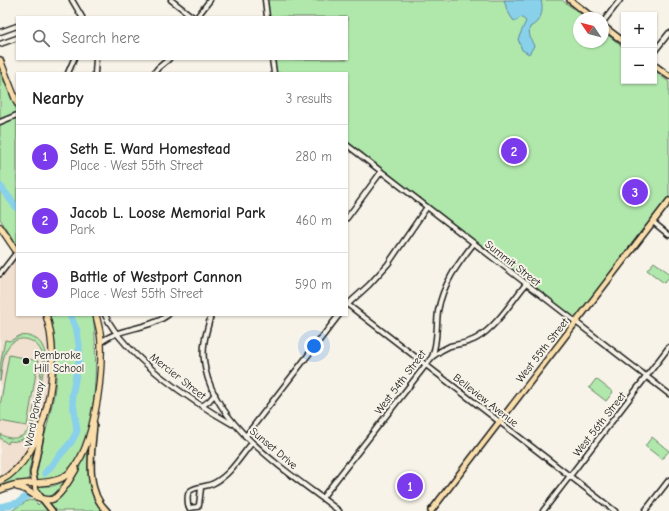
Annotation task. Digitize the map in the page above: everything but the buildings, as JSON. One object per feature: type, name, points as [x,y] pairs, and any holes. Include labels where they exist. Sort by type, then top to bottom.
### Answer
[{"type":"highway","points":[[0,60],[16,100]]},
{"type":"highway","points":[[0,227],[16,251]]},
{"type":"highway","name":"Ward Parkway","points":[[42,429],[49,402],[52,374],[52,348],[49,322],[46,316]]},
{"type":"highway","points":[[0,491],[21,487],[40,498],[50,500],[56,497],[74,474],[94,421],[98,390],[101,342],[96,316]]},
{"type":"highway","points":[[0,482],[11,474],[25,459],[42,429]]},
{"type":"highway","points":[[0,491],[13,485],[50,482],[63,478],[71,471],[79,460]]},
{"type":"main road","points":[[570,0],[585,12]]},
{"type":"main road","points":[[609,31],[621,40]]},
{"type":"main road","points":[[657,67],[669,76]]},
{"type":"main road","name":"West 55th Street","points":[[431,511],[669,201]]},
{"type":"main road","points":[[94,421],[92,474],[94,490],[106,511]]},
{"type":"main road","name":"Ward Parkway","points":[[42,429],[33,473],[34,483],[40,498],[52,511]]},
{"type":"street","points":[[72,0],[81,16]]},
{"type":"street","points":[[171,0],[192,16]]},
{"type":"street","points":[[198,16],[210,0]]},
{"type":"street","points":[[265,0],[267,16]]},
{"type":"street","points":[[609,14],[620,0]]},
{"type":"street","points":[[0,32],[16,26]]},
{"type":"street","points":[[657,48],[669,33]]},
{"type":"street","points":[[0,44],[16,38]]},
{"type":"street","points":[[68,72],[74,60]]},
{"type":"street","points":[[96,72],[97,60]]},
{"type":"street","points":[[155,72],[168,60]]},
{"type":"street","points":[[272,60],[274,72]]},
{"type":"street","points":[[0,122],[16,115]]},
{"type":"street","name":"Summit Street","points":[[348,147],[669,394]]},
{"type":"street","points":[[348,217],[381,172]]},
{"type":"street","points":[[348,303],[369,285],[388,264],[427,207]]},
{"type":"street","points":[[653,222],[669,235]]},
{"type":"street","name":"West 54th Street","points":[[322,498],[425,364],[432,357],[435,348],[438,312],[444,290],[454,269],[474,243]]},
{"type":"street","points":[[0,274],[16,253]]},
{"type":"street","points":[[432,357],[440,350],[468,342],[483,334],[493,325],[526,284]]},
{"type":"street","name":"Belleview Avenue","points":[[348,305],[614,511]]},
{"type":"street","name":"Mercier Street","points":[[106,316],[116,333],[134,352],[165,379],[202,406],[235,425]]},
{"type":"street","points":[[101,342],[107,337],[116,333],[153,324],[166,316]]},
{"type":"street","name":"Sunset Drive","points":[[212,316],[204,346],[204,359],[209,382],[235,425],[261,452],[339,511]]},
{"type":"street","points":[[245,437],[338,316]]},
{"type":"street","name":"West 56th Street","points":[[543,511],[669,347]]},
{"type":"street","points":[[202,406],[215,394]]},
{"type":"street","points":[[201,488],[199,505],[197,507],[190,508],[188,505],[189,492],[191,490],[210,485],[229,473],[252,443]]},
{"type":"street","points":[[645,511],[669,480]]},
{"type":"shaded area","name":"Pembroke Hill School","points":[[16,256],[16,316],[46,316],[52,374],[42,429],[23,458],[0,481],[0,274]]},
{"type":"green space","points":[[267,0],[562,0],[578,12],[573,12],[573,48],[609,48],[609,36],[621,46],[621,84],[657,84],[657,73],[669,82],[669,197],[576,318],[348,143],[348,72],[276,72],[274,60],[348,60],[348,16],[269,16]]},
{"type":"green space","points":[[0,72],[16,109],[16,243],[0,219]]},
{"type":"green space","points":[[654,262],[669,273],[669,277],[664,283],[647,270]]},
{"type":"green space","points":[[50,316],[93,316],[96,352],[94,401],[90,425],[84,446],[76,464],[61,477],[37,480],[37,462],[56,384],[57,364]]},
{"type":"green space","points":[[19,336],[31,337],[40,342],[44,351],[45,362],[32,429],[23,439],[9,441],[8,444],[0,438],[0,434],[8,438],[16,438],[24,435],[30,428],[43,361],[40,348],[36,344],[30,340],[19,339],[8,347],[4,355],[0,381],[0,366],[5,340],[10,341]]},
{"type":"green space","points":[[9,355],[38,361],[27,426],[0,421],[0,406]]},
{"type":"green space","points":[[596,379],[613,392],[606,401],[589,388]]},
{"type":"green space","points":[[652,437],[669,451],[662,459],[645,446]]},
{"type":"green space","points":[[88,451],[90,451],[90,475],[92,489],[94,497],[102,511],[55,511],[48,502],[51,501],[76,472]]},
{"type":"green space","points":[[31,453],[33,454],[29,470],[29,480],[11,482],[0,486],[18,471]]},
{"type":"green space","points":[[66,481],[56,495],[49,498],[43,496],[38,488],[39,486],[53,486]]},
{"type":"green space","points":[[29,500],[35,501],[38,505],[41,502],[49,511],[11,511]]},
{"type":"water","points":[[504,0],[541,0],[541,16],[529,30],[534,46],[529,54],[522,50],[518,39],[526,21],[521,17],[516,21],[513,20],[507,10]]},
{"type":"waterway","points":[[0,186],[16,207]]},
{"type":"waterway","points":[[45,473],[72,441],[77,431],[72,396],[79,359],[79,345],[77,331],[70,316]]},
{"type":"waterway","points":[[0,507],[18,503],[28,495]]},
{"type":"place","name":"Jacob L. Loose Memorial Park","points":[[514,151]]},
{"type":"place","name":"Battle of Westport Cannon","points":[[635,192]]},
{"type":"place","name":"Pembroke Hill School","points":[[26,361]]},
{"type":"place","name":"Seth E. Ward Homestead","points":[[410,486]]}]
